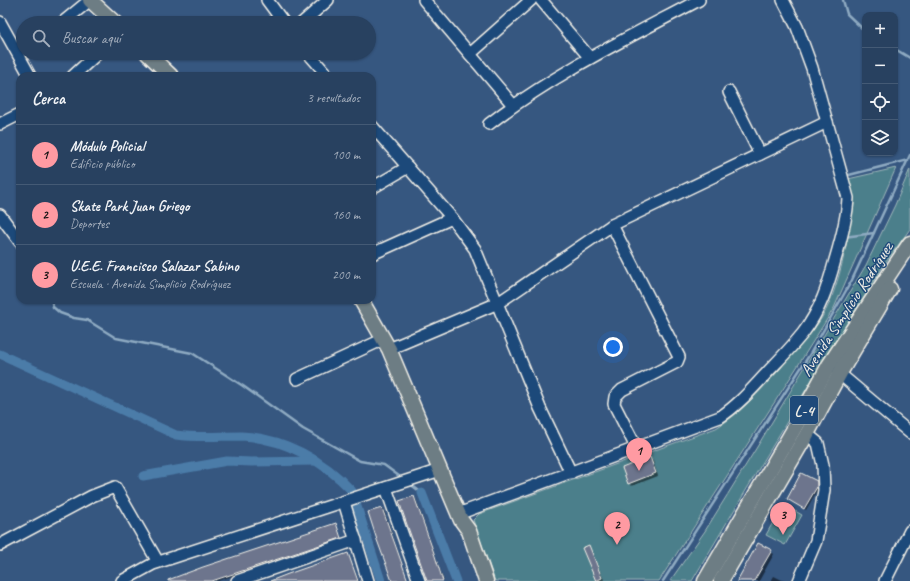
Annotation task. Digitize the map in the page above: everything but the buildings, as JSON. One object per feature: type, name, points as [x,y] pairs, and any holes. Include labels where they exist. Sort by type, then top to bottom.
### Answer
[{"type":"main road","points":[[90,0],[107,16]]},
{"type":"main road","points":[[154,60],[167,72]]},
{"type":"main road","name":"Avenida Simplicio Rodríguez","points":[[720,581],[807,434],[834,369],[910,244]]},
{"type":"main road","name":"Avenida Simplicio Rodríguez","points":[[705,581],[795,427],[910,254]]},
{"type":"main road","points":[[363,304],[386,344],[434,473],[469,531],[486,581]]},
{"type":"main road","points":[[460,517],[462,535],[478,581]]},
{"type":"street","points":[[71,16],[90,0]]},
{"type":"street","points":[[268,0],[279,16]]},
{"type":"street","points":[[310,16],[328,0]]},
{"type":"street","points":[[424,0],[513,105]]},
{"type":"street","points":[[470,54],[531,0]]},
{"type":"street","points":[[540,0],[590,58]]},
{"type":"street","points":[[489,124],[513,105],[590,58],[699,0]]},
{"type":"street","points":[[460,517],[571,473],[720,417],[733,409],[803,332],[816,314],[828,287],[840,245],[847,213],[848,198],[812,68],[797,27],[783,0]]},
{"type":"street","points":[[0,22],[16,46]]},
{"type":"street","points":[[24,60],[29,72]]},
{"type":"street","points":[[77,72],[90,60]]},
{"type":"street","points":[[314,60],[325,72]]},
{"type":"street","points":[[729,92],[760,154]]},
{"type":"street","points":[[0,124],[16,116]]},
{"type":"street","points":[[297,379],[386,344],[498,303],[612,225],[827,122]]},
{"type":"street","points":[[376,131],[452,218],[475,249],[540,408],[571,473]]},
{"type":"street","points":[[376,186],[408,167]]},
{"type":"street","points":[[0,215],[16,237]]},
{"type":"street","points":[[376,252],[452,218]]},
{"type":"street","points":[[612,225],[678,357],[677,362],[622,390],[615,397],[614,404],[637,448]]},
{"type":"street","points":[[834,369],[910,433]]},
{"type":"street","points":[[799,581],[816,541],[824,490],[823,465],[818,443],[807,434]]},
{"type":"street","points":[[122,581],[141,577],[158,562],[434,473]]},
{"type":"street","points":[[0,545],[92,496],[115,487],[158,562]]},
{"type":"street","points":[[386,488],[419,581]]},
{"type":"street","points":[[345,502],[368,581]]},
{"type":"street","points":[[885,581],[910,531]]},
{"type":"street","points":[[237,581],[356,540]]},
{"type":"green space","points":[[896,168],[834,308],[659,581],[495,581],[473,520],[479,514],[716,428],[733,416],[764,387],[804,341],[819,322],[826,310],[832,297],[842,265],[848,232],[851,203],[848,179]]},
{"type":"green space","points":[[910,169],[910,229],[886,262],[813,378],[692,581],[670,581],[705,531],[866,265],[895,205]]},
{"type":"green space","points":[[783,504],[802,515],[785,545],[766,535]]},
{"type":"waterway","points":[[843,0],[847,14],[862,28]]},
{"type":"waterway","points":[[898,51],[910,58]]},
{"type":"waterway","points":[[663,581],[810,354],[852,280],[910,155]]},
{"type":"waterway","points":[[845,176],[908,160]]},
{"type":"waterway","points":[[844,237],[874,233]]},
{"type":"waterway","points":[[52,304],[53,307],[60,313],[74,318],[87,320],[116,338],[192,353],[243,386],[303,429],[360,461],[384,465],[403,479]]},
{"type":"waterway","points":[[0,354],[176,435],[200,437],[241,436],[257,438],[272,441],[302,453],[328,470],[352,491],[381,581]]},
{"type":"waterway","points":[[143,476],[227,461],[316,461]]},
{"type":"waterway","points":[[410,484],[422,493]]},
{"type":"waterway","points":[[422,493],[456,581]]},
{"type":"place","name":"Módulo Policial","points":[[639,471]]},
{"type":"place","name":"U.E.E. Francisco Salazar Sabino","points":[[783,535]]},
{"type":"place","name":"Skate Park Juan Griego","points":[[617,545]]}]
